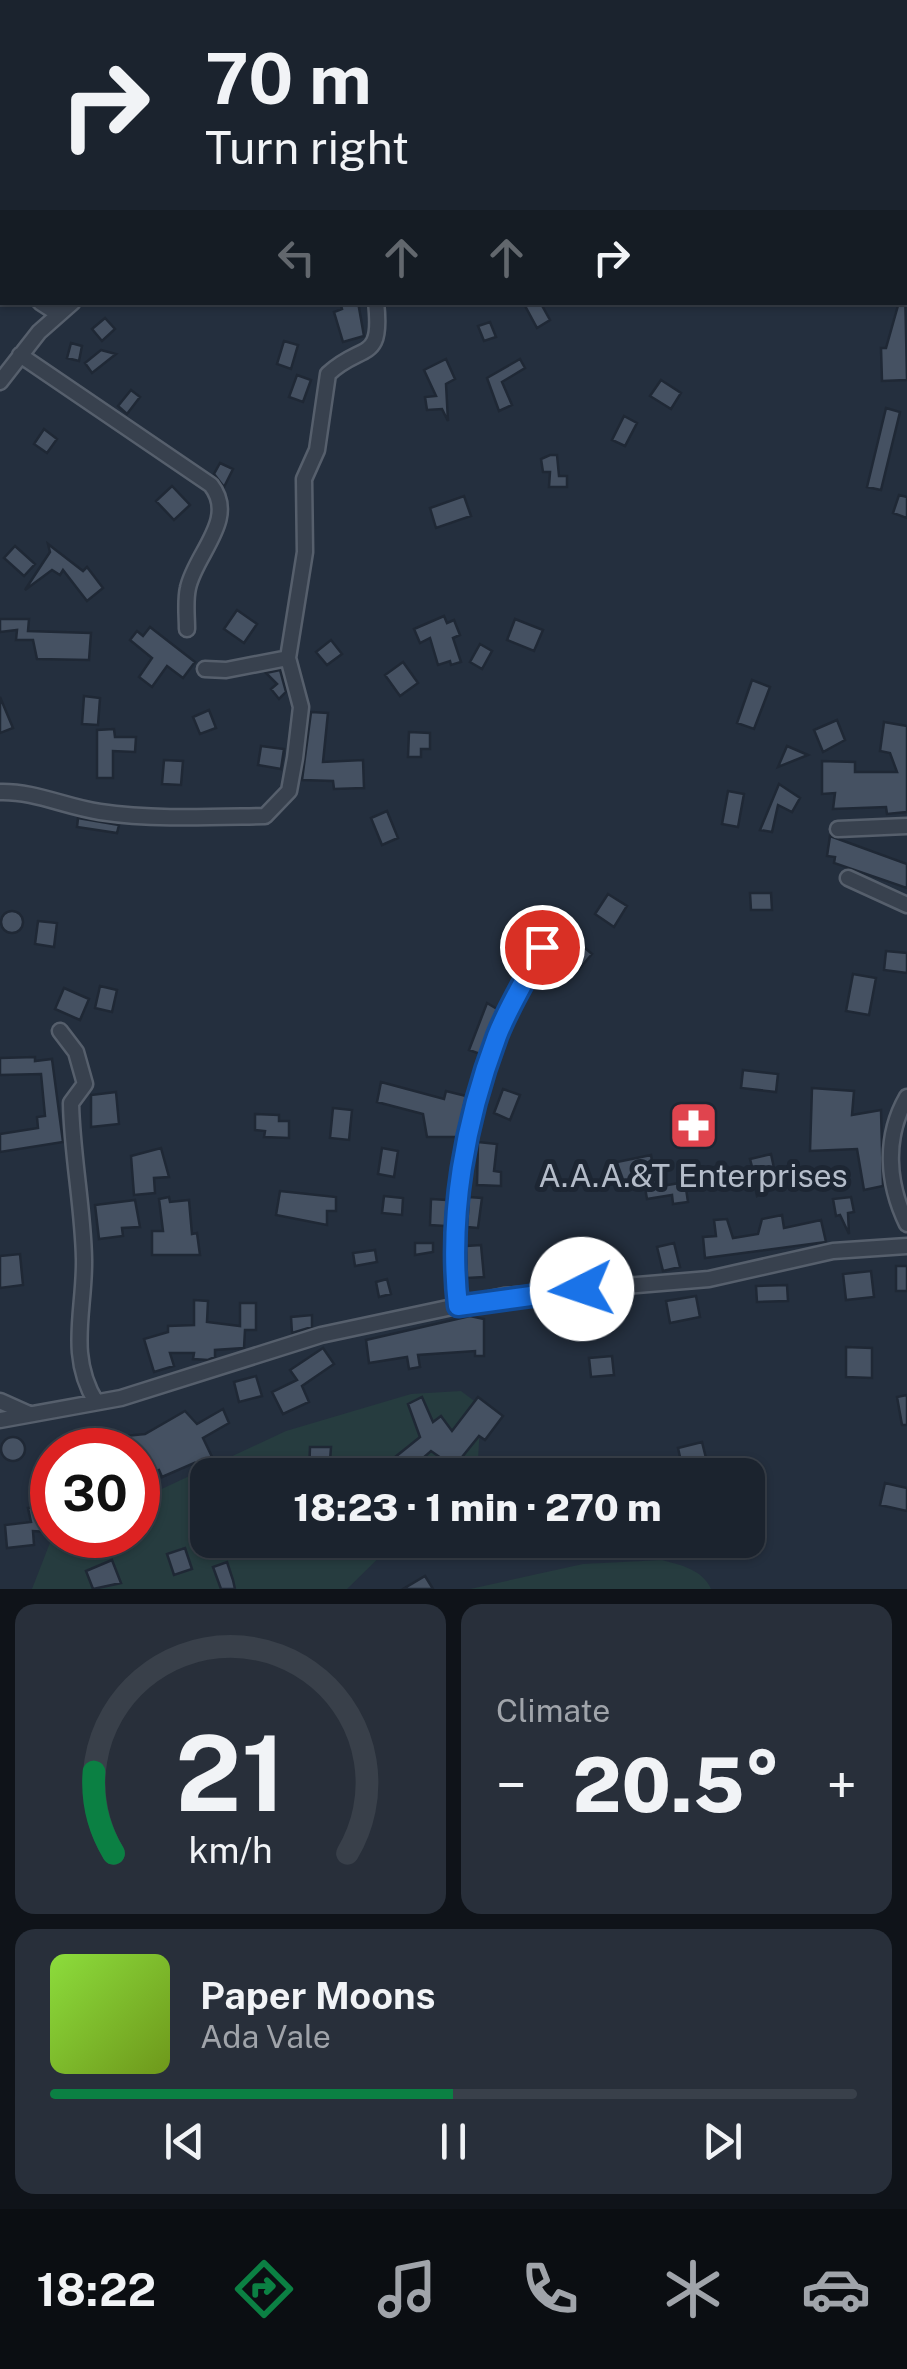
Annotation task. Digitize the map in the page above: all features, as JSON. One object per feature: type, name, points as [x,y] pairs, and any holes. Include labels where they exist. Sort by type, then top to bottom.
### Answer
[{"type":"street","points":[[45,305],[57,312]]},
{"type":"street","points":[[0,382],[57,312],[68,305]]},
{"type":"street","points":[[0,792],[16,792],[100,812],[266,816],[289,791],[302,707],[288,658],[305,552],[304,479],[317,450],[328,374],[369,352],[376,343],[376,305]]},
{"type":"street","points":[[20,354],[211,485],[220,496],[220,517],[188,588],[187,629]]},
{"type":"street","points":[[205,668],[226,670],[288,658]]},
{"type":"street","points":[[838,829],[907,826]]},
{"type":"street","points":[[848,878],[907,905]]},
{"type":"street","points":[[458,1306],[454,1235],[470,1126],[498,1034],[542,947]]},
{"type":"street","points":[[60,1031],[76,1052],[85,1084],[71,1103],[84,1262],[77,1323],[81,1378],[96,1402]]},
{"type":"street","points":[[907,1097],[893,1129],[890,1150],[891,1177],[907,1224]]},
{"type":"street","points":[[0,1420],[96,1402],[321,1334],[458,1306],[548,1290],[710,1279],[833,1251],[907,1246]]},
{"type":"street","points":[[0,1401],[30,1414]]},
{"type":"green space","points":[[461,1391],[481,1406],[478,1458],[228,1458],[286,1431],[411,1394]]},
{"type":"green space","points":[[190,1476],[190,1558],[379,1558],[347,1589],[32,1589],[44,1558],[160,1558],[160,1490]]},
{"type":"green space","points":[[662,1560],[697,1573],[711,1589],[470,1589],[583,1564]]},
{"type":"building","points":[[341,305],[359,305],[364,336],[343,342],[334,312],[342,309]]},
{"type":"building","points":[[525,305],[542,305],[550,320],[537,328]]},
{"type":"building","points":[[898,305],[905,305],[907,380],[882,381],[881,348],[886,348]]},
{"type":"building","points":[[105,318],[115,329],[102,341],[92,329]]},
{"type":"building","points":[[490,322],[496,337],[484,341],[478,326]]},
{"type":"building","points":[[284,341],[298,345],[291,369],[277,364]]},
{"type":"building","points":[[71,343],[82,346],[79,361],[67,358]]},
{"type":"building","points":[[101,350],[116,354],[92,373],[85,363]]},
{"type":"building","points":[[446,359],[455,379],[446,384],[448,421],[442,409],[427,410],[425,397],[436,396],[424,370]]},
{"type":"building","points":[[520,359],[525,368],[502,382],[512,405],[499,411],[487,378]]},
{"type":"building","points":[[297,375],[311,380],[303,402],[289,397]]},
{"type":"building","points":[[661,380],[681,393],[671,409],[650,396]]},
{"type":"building","points":[[131,390],[140,397],[127,414],[118,406]]},
{"type":"building","points":[[886,408],[900,412],[881,490],[867,487]]},
{"type":"building","points":[[624,416],[637,423],[625,446],[612,440]]},
{"type":"building","points":[[44,429],[57,439],[47,453],[34,444]]},
{"type":"building","points":[[557,455],[559,476],[567,476],[567,487],[549,487],[550,472],[543,472],[541,459]]},
{"type":"building","points":[[220,463],[233,469],[224,487],[214,474]]},
{"type":"building","points":[[172,486],[190,505],[174,520],[156,501]]},
{"type":"building","points":[[899,495],[907,497],[907,518],[893,513]]},
{"type":"building","points":[[464,496],[471,516],[436,528],[430,508]]},
{"type":"building","points":[[48,544],[83,571],[87,567],[103,588],[87,601],[63,570],[60,575],[52,570],[25,590],[50,552]]},
{"type":"building","points":[[15,546],[35,564],[24,576],[4,558]]},
{"type":"building","points":[[237,610],[257,624],[244,643],[224,629]]},
{"type":"building","points":[[444,616],[447,623],[454,620],[460,635],[453,638],[461,662],[451,665],[450,661],[438,665],[430,638],[420,643],[414,629]]},
{"type":"building","points":[[0,619],[29,619],[28,631],[91,633],[89,660],[37,659],[33,640],[16,640],[17,630],[0,632]]},
{"type":"building","points":[[515,619],[543,630],[534,651],[507,640]]},
{"type":"building","points":[[150,627],[195,662],[183,678],[167,666],[152,687],[139,677],[152,658],[130,640],[137,631],[143,636]]},
{"type":"building","points":[[331,640],[342,654],[327,665],[316,652]]},
{"type":"building","points":[[480,644],[492,651],[482,669],[470,662]]},
{"type":"building","points":[[403,662],[418,683],[400,696],[385,675]]},
{"type":"building","points":[[280,670],[286,692],[279,699],[271,689],[277,684],[266,673]]},
{"type":"building","points":[[752,680],[770,687],[754,729],[737,723]]},
{"type":"building","points":[[84,696],[100,698],[98,725],[82,724]]},
{"type":"building","points":[[0,697],[13,728],[0,733]]},
{"type":"building","points":[[209,710],[216,728],[200,734],[193,717]]},
{"type":"building","points":[[311,712],[328,713],[323,762],[363,760],[364,788],[334,789],[333,781],[302,780]]},
{"type":"building","points":[[837,720],[845,740],[823,752],[814,730]]},
{"type":"building","points":[[884,722],[907,726],[907,812],[887,814],[886,807],[833,809],[835,793],[822,794],[822,761],[855,762],[855,772],[897,772],[890,753],[880,751]]},
{"type":"building","points":[[114,729],[115,737],[136,737],[135,752],[113,751],[113,778],[97,778],[97,730]]},
{"type":"building","points":[[409,732],[430,733],[430,749],[421,749],[421,757],[408,757]]},
{"type":"building","points":[[261,746],[284,749],[281,769],[258,765]]},
{"type":"building","points":[[787,746],[808,755],[778,767]]},
{"type":"building","points":[[164,760],[183,761],[181,785],[162,784]]},
{"type":"building","points":[[779,784],[800,798],[792,812],[778,805],[772,832],[760,830]]},
{"type":"building","points":[[728,791],[744,794],[738,827],[722,824]]},
{"type":"building","points":[[387,811],[398,838],[382,845],[371,818]]},
{"type":"building","points":[[78,818],[119,825],[117,833],[77,827]]},
{"type":"building","points":[[830,836],[907,864],[907,888],[834,863],[835,857],[827,856]]},
{"type":"building","points":[[750,893],[771,893],[772,910],[751,910]]},
{"type":"building","points":[[608,894],[627,906],[614,927],[595,914]]},
{"type":"building","points":[[8,911],[16,911],[23,922],[16,933],[8,933],[1,926],[1,918]]},
{"type":"building","points":[[38,921],[57,923],[54,947],[35,944]]},
{"type":"building","points":[[576,940],[592,954],[576,973],[560,959]]},
{"type":"building","points":[[886,951],[907,953],[907,973],[884,970]]},
{"type":"building","points":[[853,974],[876,978],[869,1015],[846,1011]]},
{"type":"building","points":[[100,986],[117,990],[112,1012],[95,1008]]},
{"type":"building","points":[[64,988],[89,999],[80,1020],[55,1009]]},
{"type":"building","points":[[487,1003],[497,1009],[480,1054],[469,1050]]},
{"type":"building","points":[[35,1057],[35,1061],[52,1059],[63,1142],[0,1152],[0,1134],[38,1128],[37,1117],[45,1116],[41,1074],[0,1075],[0,1058]]},
{"type":"building","points":[[743,1070],[778,1074],[776,1092],[741,1088]]},
{"type":"building","points":[[381,1082],[444,1099],[446,1091],[466,1096],[457,1137],[427,1137],[423,1114],[377,1102]]},
{"type":"building","points":[[812,1088],[854,1091],[852,1115],[881,1110],[883,1186],[864,1190],[857,1149],[810,1151]]},
{"type":"building","points":[[503,1089],[520,1095],[510,1120],[494,1113]]},
{"type":"building","points":[[116,1092],[119,1124],[91,1127],[91,1095]]},
{"type":"building","points":[[333,1108],[352,1110],[349,1140],[330,1138]]},
{"type":"building","points":[[255,1114],[279,1115],[279,1121],[289,1121],[289,1138],[264,1137],[265,1131],[255,1130]]},
{"type":"building","points":[[478,1142],[497,1144],[494,1171],[501,1172],[501,1186],[477,1185]]},
{"type":"building","points":[[161,1148],[169,1177],[154,1178],[155,1193],[134,1195],[131,1156]]},
{"type":"building","points":[[382,1148],[398,1151],[394,1177],[378,1174]]},
{"type":"building","points":[[771,1154],[777,1182],[757,1196],[754,1182],[742,1185],[738,1171],[752,1167],[750,1159]]},
{"type":"building","points":[[651,1155],[655,1180],[661,1179],[662,1186],[685,1182],[688,1202],[673,1204],[672,1195],[647,1199],[644,1182],[619,1187],[617,1162]]},
{"type":"building","points":[[280,1191],[336,1197],[336,1211],[327,1211],[327,1225],[276,1215]]},
{"type":"building","points":[[384,1196],[403,1198],[402,1215],[382,1213]]},
{"type":"building","points":[[169,1197],[170,1202],[189,1200],[192,1234],[197,1233],[200,1255],[152,1255],[152,1231],[163,1231],[159,1199]]},
{"type":"building","points":[[469,1197],[482,1198],[478,1228],[467,1227]]},
{"type":"building","points":[[851,1197],[854,1212],[848,1213],[849,1234],[840,1215],[836,1216],[833,1199]]},
{"type":"building","points":[[431,1199],[447,1200],[445,1226],[430,1225]]},
{"type":"building","points":[[135,1200],[140,1227],[122,1228],[123,1236],[99,1239],[95,1205]]},
{"type":"building","points":[[782,1215],[784,1228],[821,1220],[826,1242],[705,1258],[703,1237],[716,1236],[714,1220],[727,1219],[733,1238],[758,1234],[762,1219]]},
{"type":"building","points":[[415,1243],[433,1243],[433,1252],[415,1255]]},
{"type":"building","points":[[674,1243],[680,1267],[663,1271],[657,1247]]},
{"type":"building","points":[[481,1245],[484,1277],[467,1278],[466,1246]]},
{"type":"building","points":[[375,1250],[377,1262],[355,1266],[353,1253]]},
{"type":"building","points":[[20,1254],[23,1285],[0,1288],[0,1256]]},
{"type":"building","points":[[896,1266],[907,1266],[907,1291],[896,1291]]},
{"type":"building","points":[[871,1271],[874,1297],[846,1300],[843,1274]]},
{"type":"building","points":[[387,1279],[391,1294],[379,1297],[376,1282]]},
{"type":"building","points":[[787,1285],[788,1301],[757,1302],[756,1286]]},
{"type":"building","points":[[696,1296],[700,1317],[670,1323],[666,1301]]},
{"type":"building","points":[[194,1300],[208,1301],[207,1322],[240,1326],[240,1303],[256,1303],[256,1330],[245,1330],[244,1348],[215,1350],[215,1357],[208,1360],[193,1359],[194,1353],[170,1353],[174,1366],[154,1372],[144,1339],[168,1332],[168,1326],[194,1325]]},
{"type":"building","points":[[312,1315],[312,1327],[292,1333],[291,1317]]},
{"type":"building","points":[[470,1316],[484,1319],[484,1356],[475,1356],[475,1351],[418,1355],[420,1367],[409,1369],[407,1357],[369,1363],[366,1340]]},
{"type":"building","points":[[846,1347],[872,1348],[872,1378],[846,1377]]},
{"type":"building","points":[[323,1348],[334,1364],[302,1386],[309,1402],[283,1414],[272,1392],[297,1380],[290,1370]]},
{"type":"building","points":[[612,1356],[614,1375],[591,1377],[589,1358]]},
{"type":"building","points":[[256,1376],[262,1396],[239,1402],[234,1382]]},
{"type":"building","points":[[907,1395],[907,1425],[902,1425],[897,1397]]},
{"type":"building","points":[[422,1397],[433,1422],[441,1416],[452,1431],[478,1397],[503,1416],[485,1440],[479,1436],[461,1458],[441,1458],[431,1451],[423,1458],[394,1458],[420,1437],[408,1404]]},
{"type":"building","points":[[223,1409],[229,1423],[203,1438],[213,1458],[190,1458],[190,1465],[162,1477],[160,1428],[155,1428],[185,1411],[197,1424]]},
{"type":"building","points":[[13,1437],[25,1449],[13,1461],[1,1449]]},
{"type":"building","points":[[702,1442],[706,1458],[680,1458],[678,1448]]},
{"type":"building","points":[[310,1447],[331,1447],[330,1458],[310,1458]]},
{"type":"building","points":[[885,1483],[907,1488],[907,1511],[880,1505]]},
{"type":"building","points":[[30,1522],[30,1545],[7,1548],[5,1525]]},
{"type":"building","points":[[185,1548],[192,1569],[174,1575],[167,1554]]},
{"type":"building","points":[[112,1560],[121,1583],[93,1589],[86,1571]]},
{"type":"building","points":[[227,1562],[235,1589],[221,1589],[213,1567]]},
{"type":"building","points":[[425,1576],[433,1589],[403,1589]]},
{"type":"place","name":"A.A.A.&T Enterprises","points":[[693,1126]]},
{"type":"route","points":[[542,947],[498,1034],[470,1126],[454,1235],[458,1306],[504,1296],[582,1289]]}]
